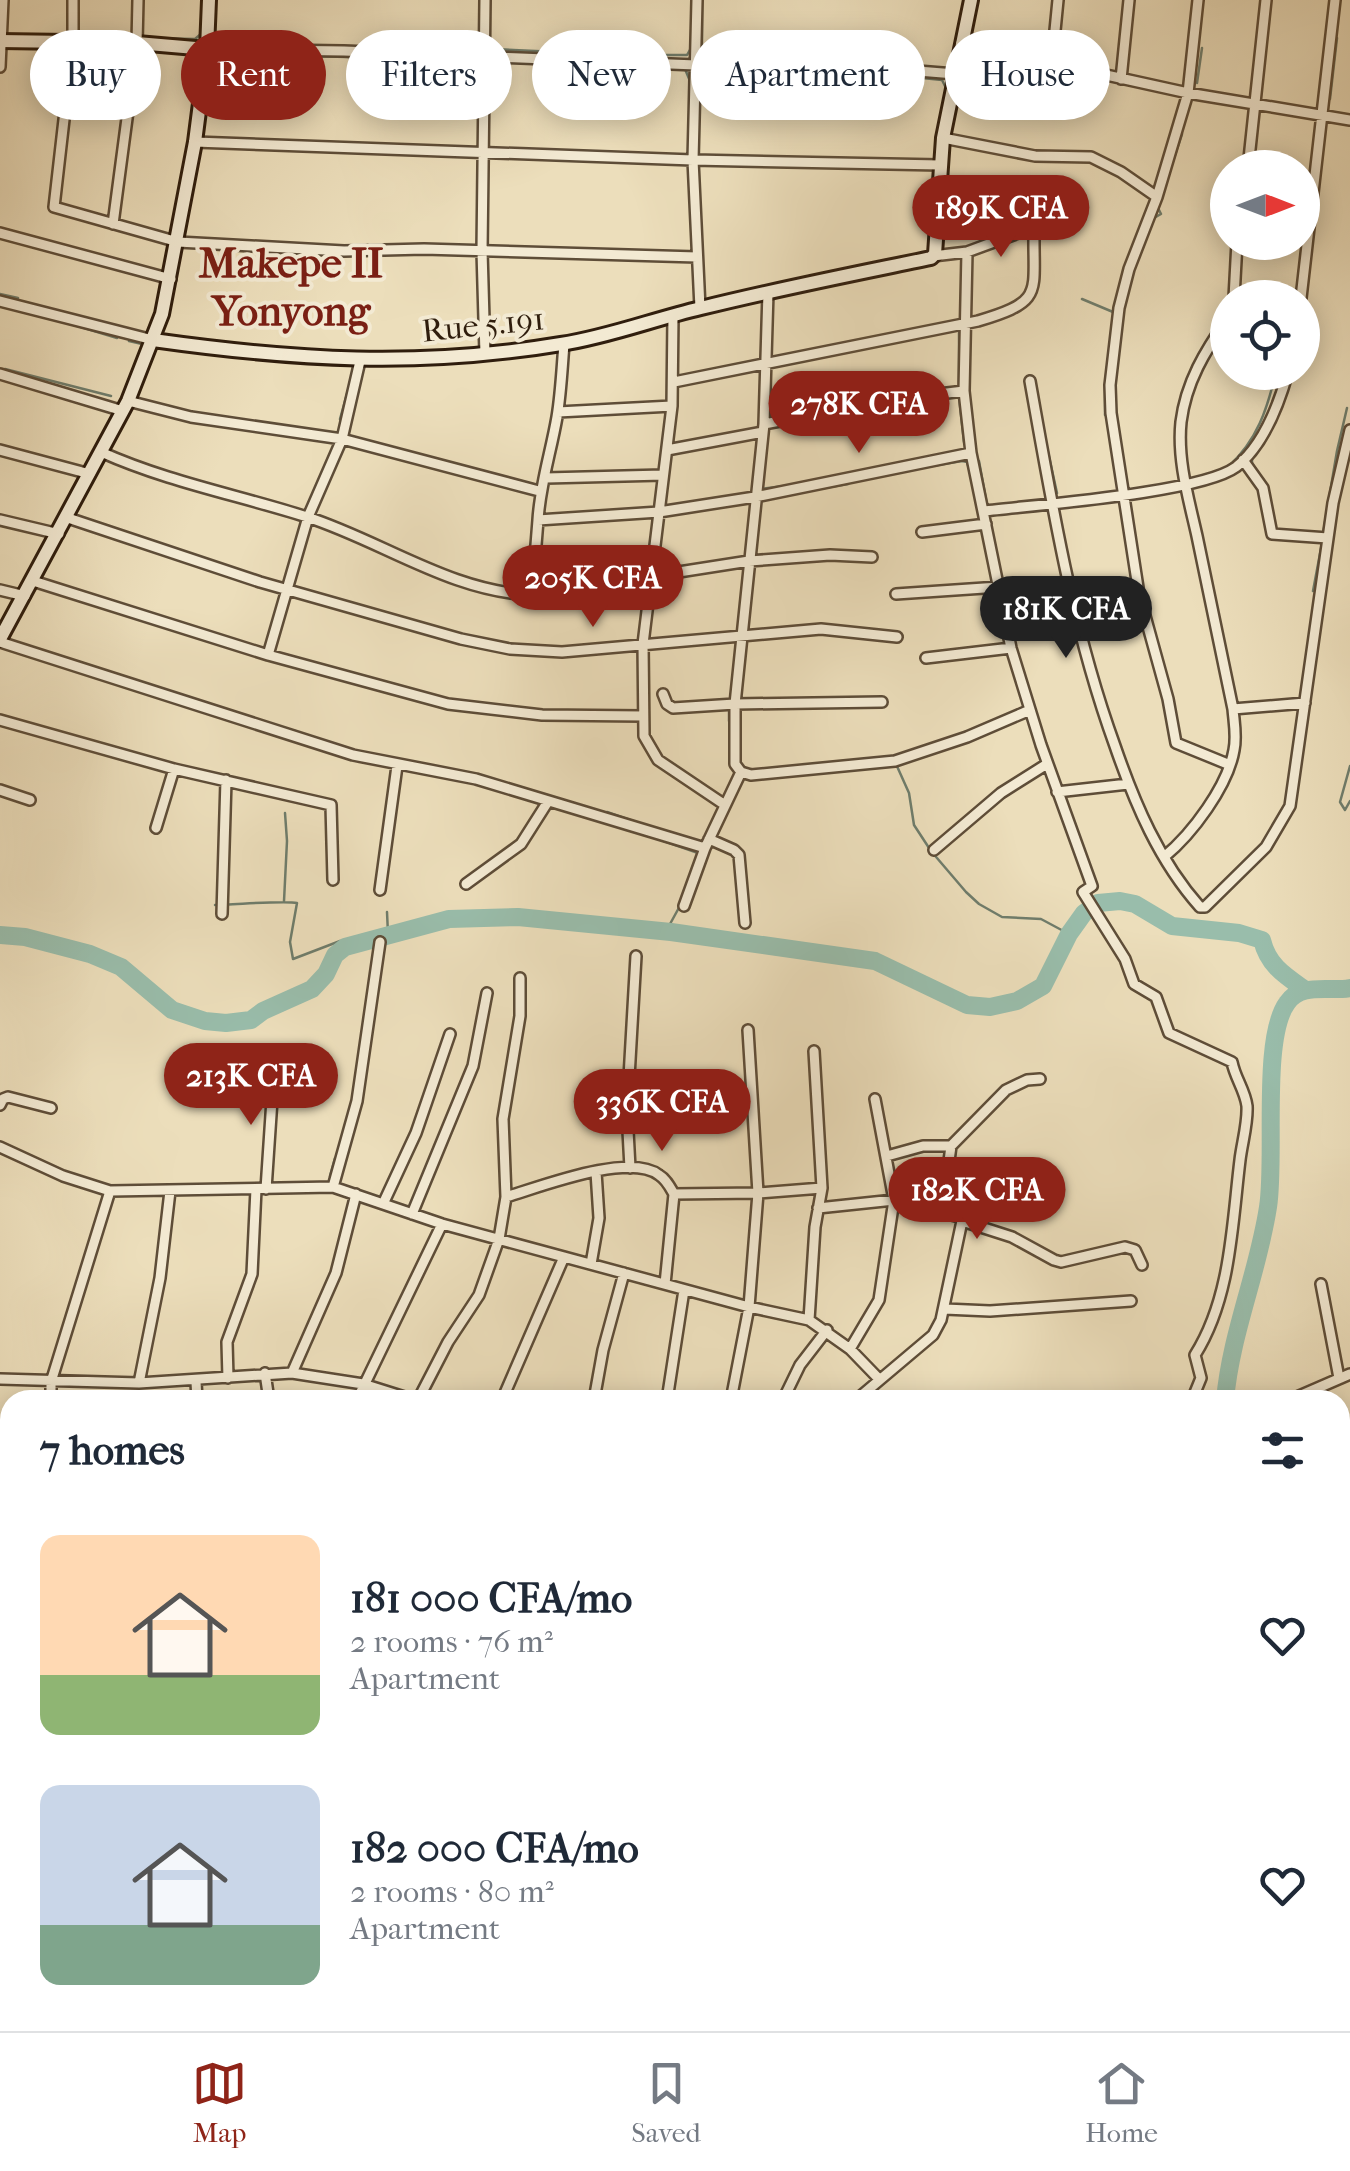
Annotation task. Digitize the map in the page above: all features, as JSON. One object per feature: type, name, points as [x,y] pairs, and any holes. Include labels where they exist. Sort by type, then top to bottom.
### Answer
[{"type":"street","points":[[0,67],[3,0]]},
{"type":"street","points":[[73,0],[73,30]]},
{"type":"street","points":[[137,30],[138,0]]},
{"type":"street","points":[[208,30],[209,0]]},
{"type":"street","points":[[485,0],[485,30]]},
{"type":"street","points":[[697,0],[697,30]]},
{"type":"street","points":[[964,30],[971,0]]},
{"type":"street","points":[[1055,30],[1058,0]]},
{"type":"street","points":[[1121,79],[1128,0]]},
{"type":"street","points":[[1198,0],[1188,93],[1157,197],[1129,269],[1111,356],[1111,413],[1144,621],[1168,699],[1176,743],[1230,765]]},
{"type":"street","points":[[1250,150],[1266,0]]},
{"type":"street","points":[[1303,280],[1335,0]]},
{"type":"street","points":[[1,41],[30,41]]},
{"type":"street","points":[[512,57],[691,65]]},
{"type":"street","points":[[1110,76],[1350,120]]},
{"type":"street","points":[[63,120],[53,207],[178,242],[344,252],[697,257]]},
{"type":"street","points":[[113,224],[127,120]]},
{"type":"street","points":[[198,120],[171,279],[153,340],[125,406],[68,518],[0,640],[353,756],[476,780],[547,803],[734,850],[739,855],[745,923]]},
{"type":"street","points":[[485,120],[485,354]]},
{"type":"street","points":[[694,120],[700,308]]},
{"type":"street","points":[[933,256],[946,120]]},
{"type":"street","points":[[943,138],[1035,156],[1091,157],[1122,172],[1157,197]]},
{"type":"street","points":[[195,142],[940,165]]},
{"type":"street","name":"Rue 5.191","points":[[0,301],[153,340],[258,354],[360,361],[485,354],[564,344],[768,292],[967,252],[1030,228],[1034,231],[1033,288],[1028,300],[966,323]]},
{"type":"street","points":[[0,233],[171,279]]},
{"type":"street","points":[[967,252],[964,391],[971,453],[1011,648],[1047,764],[1092,886],[1083,892],[1126,959],[1134,984],[1156,997],[1169,1033],[1232,1062],[1247,1108],[1236,1218],[1227,1251],[1224,1286],[1207,1337],[1196,1355],[1201,1378],[1196,1390]]},
{"type":"street","points":[[768,292],[768,365],[740,636],[735,764],[741,772],[752,775],[895,761],[1030,710]]},
{"type":"street","points":[[673,315],[672,406],[644,644],[644,736],[651,753],[676,775],[725,805]]},
{"type":"street","points":[[674,382],[966,323]]},
{"type":"street","points":[[532,595],[539,491],[546,478],[558,412],[564,344]]},
{"type":"street","points":[[1164,857],[1188,836],[1230,765],[1236,741],[1181,439],[1183,410],[1199,361],[1210,345]]},
{"type":"street","points":[[268,655],[308,517],[342,439],[360,361]]},
{"type":"street","points":[[0,374],[125,406],[342,439],[539,491]]},
{"type":"street","points":[[1030,381],[1084,654],[1128,784],[1164,857],[1203,908],[1266,847],[1290,806],[1328,538],[1350,430]]},
{"type":"street","points":[[984,512],[1122,494],[1220,476],[1243,460],[1272,416],[1281,390]]},
{"type":"street","points":[[667,450],[905,398],[964,391]]},
{"type":"street","points":[[558,412],[672,406]]},
{"type":"street","points":[[0,450],[90,474]]},
{"type":"street","points":[[101,452],[181,482],[308,517],[485,590],[532,595],[749,562],[830,554],[872,556]]},
{"type":"street","points":[[538,520],[659,512],[755,497],[971,453]]},
{"type":"street","points":[[1243,460],[1262,488],[1272,534],[1328,538]]},
{"type":"street","points":[[546,478],[664,475]]},
{"type":"street","points":[[68,518],[288,589],[510,648],[562,652],[821,630],[897,636]]},
{"type":"street","points":[[0,520],[59,534]]},
{"type":"street","points":[[922,532],[986,524]]},
{"type":"street","points":[[34,581],[268,655],[474,709],[542,715],[643,716]]},
{"type":"street","points":[[896,594],[999,587]]},
{"type":"street","points":[[0,590],[25,596]]},
{"type":"street","points":[[926,658],[1011,648]]},
{"type":"street","points":[[663,694],[673,708],[882,702]]},
{"type":"street","points":[[1232,709],[1305,703]]},
{"type":"street","points":[[0,720],[174,769],[331,806],[333,880]]},
{"type":"street","points":[[934,850],[1001,792],[1047,764]]},
{"type":"street","points":[[380,890],[397,766]]},
{"type":"street","points":[[156,828],[174,769]]},
{"type":"street","points":[[684,906],[707,844],[741,772]]},
{"type":"street","points":[[222,914],[226,780]]},
{"type":"street","points":[[1057,792],[1128,784]]},
{"type":"street","points":[[0,790],[30,800]]},
{"type":"street","points":[[466,884],[521,844],[547,803]]},
{"type":"street","points":[[334,1187],[357,1100],[380,942]]},
{"type":"street","points":[[630,1168],[627,1112],[636,956]]},
{"type":"street","points":[[422,1390],[479,1295],[498,1239],[506,1197],[503,1119],[520,1016],[520,978]]},
{"type":"street","points":[[412,1214],[473,1066],[487,992]]},
{"type":"street","points":[[734,1390],[749,1307],[758,1193],[748,1030]]},
{"type":"street","points":[[383,1204],[416,1132],[450,1034]]},
{"type":"street","points":[[808,1320],[822,1188],[814,1051]]},
{"type":"street","points":[[228,1378],[227,1342],[252,1274],[274,1070]]},
{"type":"street","points":[[866,1390],[933,1335],[945,1309],[961,1219],[949,1161],[952,1146],[1006,1090],[1040,1078]]},
{"type":"street","points":[[0,1105],[8,1097],[50,1108]]},
{"type":"street","points":[[850,1349],[879,1300],[894,1200],[875,1099]]},
{"type":"street","points":[[887,1156],[922,1146],[952,1146]]},
{"type":"street","points":[[0,1148],[63,1176],[110,1191],[334,1187],[442,1224],[808,1320],[827,1330],[879,1378]]},
{"type":"street","points":[[506,1197],[596,1172],[630,1168],[659,1174],[674,1194],[665,1284]]},
{"type":"street","points":[[590,1264],[598,1218],[596,1172]]},
{"type":"street","points":[[674,1194],[822,1188]]},
{"type":"street","points":[[51,1390],[110,1191]]},
{"type":"street","points":[[139,1384],[160,1278],[170,1191]]},
{"type":"street","points":[[292,1373],[336,1273],[356,1194]]},
{"type":"street","points":[[818,1208],[894,1200],[1012,1236],[1054,1260],[1062,1262],[1125,1247],[1135,1250],[1142,1265]]},
{"type":"street","points":[[361,1390],[442,1224]]},
{"type":"street","points":[[506,1390],[564,1257]]},
{"type":"street","points":[[596,1390],[624,1274]]},
{"type":"street","points":[[1313,1390],[1345,1376],[1321,1284]]},
{"type":"street","points":[[669,1390],[684,1290]]},
{"type":"street","points":[[945,1309],[1132,1301]]},
{"type":"street","points":[[788,1390],[800,1364],[827,1330]]},
{"type":"street","points":[[265,1373],[268,1390]]},
{"type":"street","points":[[0,1378],[139,1384],[292,1373],[383,1390]]},
{"type":"street","points":[[196,1382],[196,1390]]},
{"type":"waterway","points":[[671,55],[687,55],[691,48],[692,0]]},
{"type":"waterway","points":[[702,0],[702,30]]},
{"type":"waterway","points":[[161,38],[181,39]]},
{"type":"waterway","points":[[1330,99],[1337,38]]},
{"type":"waterway","points":[[326,46],[346,46]]},
{"type":"waterway","points":[[1197,83],[1202,48]]},
{"type":"waterway","points":[[512,50],[532,51]]},
{"type":"waterway","points":[[326,56],[346,57]]},
{"type":"waterway","points":[[685,69],[690,81]]},
{"type":"waterway","points":[[925,78],[942,80],[945,86]]},
{"type":"waterway","points":[[1333,112],[1350,115]]},
{"type":"waterway","points":[[1170,170],[1182,134]]},
{"type":"waterway","points":[[1154,218],[1161,214],[1157,206]]},
{"type":"waterway","points":[[1239,279],[1240,260]]},
{"type":"waterway","points":[[0,294],[18,298]]},
{"type":"waterway","points":[[1123,312],[1127,296]]},
{"type":"waterway","points":[[1082,299],[1113,312]]},
{"type":"waterway","points":[[1105,415],[1113,318]]},
{"type":"waterway","points":[[61,321],[117,338]]},
{"type":"waterway","points":[[959,333],[959,382]]},
{"type":"waterway","points":[[129,341],[142,344]]},
{"type":"waterway","points":[[5,369],[111,396]]},
{"type":"waterway","points":[[0,379],[31,388]]},
{"type":"waterway","points":[[340,419],[348,390]]},
{"type":"waterway","points":[[1229,466],[1260,424],[1271,390]]},
{"type":"waterway","points":[[1277,417],[1287,390]]},
{"type":"waterway","points":[[959,397],[964,442]]},
{"type":"waterway","points":[[1323,534],[1347,408]]},
{"type":"waterway","points":[[1039,411],[1057,493]]},
{"type":"waterway","points":[[1252,457],[1258,472]]},
{"type":"waterway","points":[[902,471],[962,461],[967,462],[969,469]]},
{"type":"waterway","points":[[979,461],[987,505]]},
{"type":"waterway","points":[[807,491],[848,484]]},
{"type":"waterway","points":[[760,489],[792,485]]},
{"type":"waterway","points":[[766,499],[784,495]]},
{"type":"waterway","points":[[1331,546],[1337,510]]},
{"type":"waterway","points":[[1266,526],[1272,539],[1298,540]]},
{"type":"waterway","points":[[982,529],[985,543]]},
{"type":"waterway","points":[[1313,591],[1322,543],[1316,541]]},
{"type":"waterway","points":[[528,577],[529,570]]},
{"type":"waterway","points":[[729,711],[729,721]]},
{"type":"waterway","points":[[277,726],[295,731]]},
{"type":"waterway","points":[[896,764],[909,793],[914,825],[966,892],[1002,917],[1041,919],[1069,934]]},
{"type":"waterway","points":[[1350,766],[1340,802],[1345,810],[1350,801]]},
{"type":"waterway","points":[[607,812],[662,831]]},
{"type":"waterway","points":[[284,901],[285,813]]},
{"type":"waterway","points":[[635,831],[698,853]]},
{"type":"waterway","points":[[0,935],[25,937],[90,954],[121,967],[172,1010],[226,1023],[251,1020],[312,989],[345,947],[449,919],[518,917],[671,932],[875,961],[967,1005],[990,1007],[1017,1001],[1043,986],[1084,913],[1098,903],[1120,901],[1135,904],[1172,926],[1239,933],[1262,940],[1273,963],[1304,989]]},
{"type":"waterway","points":[[215,905],[297,903],[290,942],[293,959],[340,941],[352,944]]},
{"type":"waterway","points":[[671,932],[670,924],[681,904]]},
{"type":"waterway","points":[[387,912],[388,934]]},
{"type":"waterway","points":[[1226,1390],[1268,1207],[1272,1070],[1279,1020],[1287,1003],[1300,992],[1350,988]]},
{"type":"waterway","points":[[330,1176],[335,1158]]},
{"type":"waterway","points":[[302,1339],[318,1302]]},
{"type":"district","name":"Makepe II Yonyong","points":[[291,287]]}]
